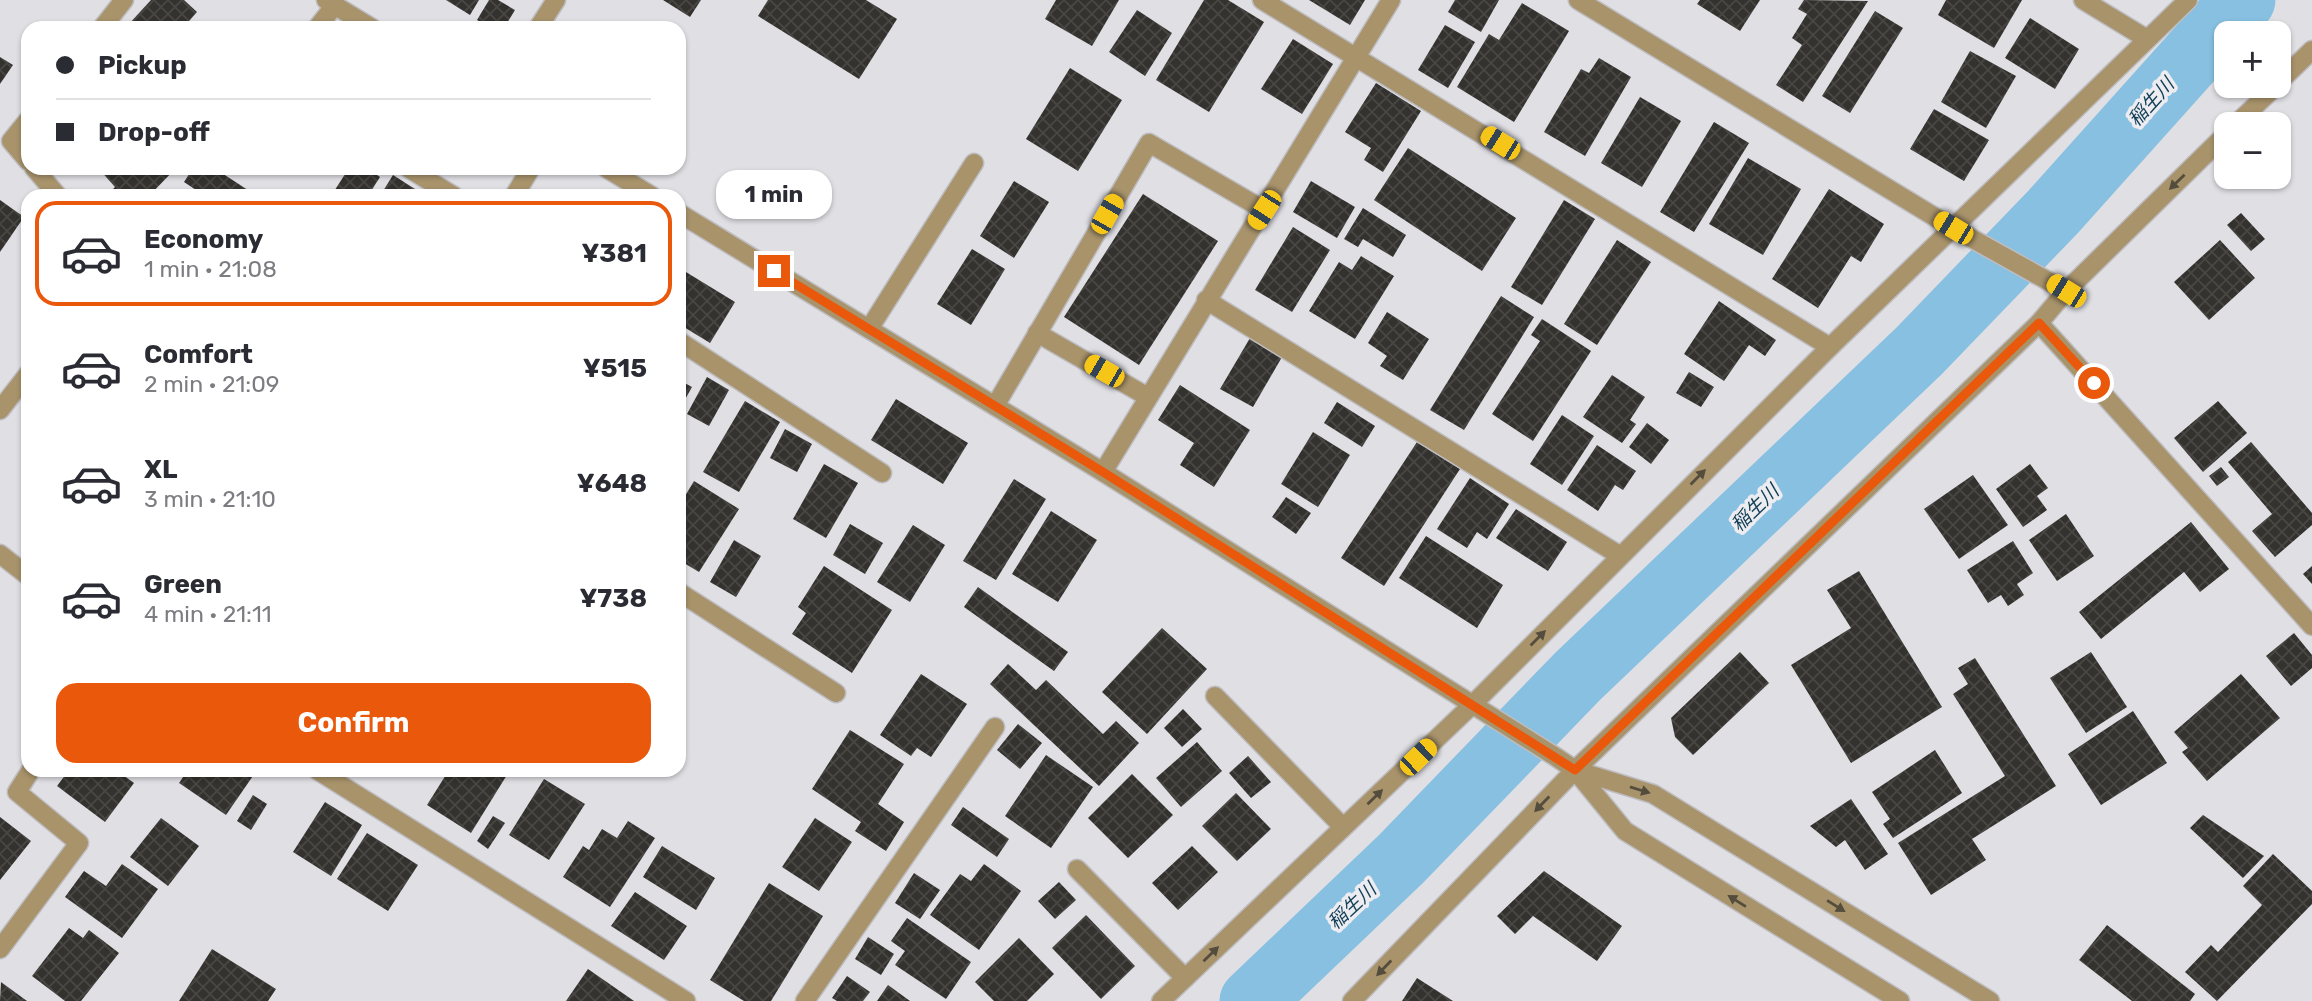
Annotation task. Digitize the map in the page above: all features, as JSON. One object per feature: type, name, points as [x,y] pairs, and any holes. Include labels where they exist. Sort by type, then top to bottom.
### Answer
[{"type":"street","points":[[108,21],[124,0]]},
{"type":"street","points":[[542,21],[556,0]]},
{"type":"street","points":[[1262,0],[1359,56],[1830,347]]},
{"type":"street","points":[[1103,472],[1391,0]]},
{"type":"street","points":[[1578,0],[1953,228],[2066,291]]},
{"type":"street","points":[[2083,0],[2147,39]]},
{"type":"street","points":[[1161,1001],[1473,704],[1619,555],[1830,347],[2188,0]]},
{"type":"street","points":[[321,21],[333,2],[362,21]]},
{"type":"street","points":[[2291,72],[2311,54]]},
{"type":"street","points":[[2248,112],[2263,98]]},
{"type":"street","points":[[21,129],[11,141],[21,153]]},
{"type":"street","points":[[995,406],[1149,143],[1264,210]]},
{"type":"street","points":[[1352,1001],[1575,770],[2039,323],[2066,291],[2214,146]]},
{"type":"street","points":[[869,329],[974,163]]},
{"type":"street","points":[[40,175],[52,189]]},
{"type":"street","points":[[420,175],[442,189]]},
{"type":"street","points":[[618,175],[640,189]]},
{"type":"street","points":[[686,217],[1103,472],[1556,757],[1575,770],[1625,831],[1900,1001]]},
{"type":"street","points":[[1206,300],[1619,555]]},
{"type":"street","points":[[2039,323],[2312,626]]},
{"type":"street","points":[[1037,332],[1148,397]]},
{"type":"street","points":[[686,346],[882,473]]},
{"type":"street","points":[[0,410],[21,383]]},
{"type":"street","points":[[0,554],[21,570]]},
{"type":"street","points":[[686,597],[836,693]]},
{"type":"street","points":[[1215,696],[1343,827]]},
{"type":"street","points":[[806,1001],[995,727]]},
{"type":"street","points":[[1575,770],[1653,794],[1990,1001]]},
{"type":"street","points":[[0,949],[79,844],[17,792],[27,777]]},
{"type":"street","points":[[328,777],[686,1001]]},
{"type":"street","points":[[1077,869],[1185,978]]},
{"type":"building","points":[[151,0],[184,0],[197,12],[189,21],[132,21]]},
{"type":"building","points":[[446,0],[479,0],[470,15]]},
{"type":"building","points":[[489,0],[498,0],[515,10],[508,21],[477,20]]},
{"type":"building","points":[[663,0],[701,0],[690,17]]},
{"type":"building","points":[[768,0],[866,0],[897,19],[859,79],[758,16]]},
{"type":"building","points":[[1056,0],[1119,0],[1092,46],[1045,19]]},
{"type":"building","points":[[1204,0],[1228,0],[1264,22],[1209,112],[1156,80]]},
{"type":"building","points":[[1309,0],[1365,0],[1350,25]]},
{"type":"building","points":[[1455,0],[1499,0],[1481,32],[1448,12]]},
{"type":"building","points":[[1700,0],[1760,0],[1740,31],[1697,4]]},
{"type":"building","points":[[1804,0],[1868,1],[1803,102],[1776,85],[1802,45],[1792,38],[1807,14],[1798,9]]},
{"type":"building","points":[[1946,0],[2022,0],[1994,48],[1938,15]]},
{"type":"building","points":[[1522,3],[1569,31],[1514,122],[1457,87],[1489,34],[1499,40]]},
{"type":"building","points":[[1137,10],[1172,33],[1145,76],[1109,52]]},
{"type":"building","points":[[1875,11],[1903,28],[1850,113],[1822,96]]},
{"type":"building","points":[[2030,18],[2079,49],[2055,89],[2005,58]]},
{"type":"building","points":[[1445,25],[1475,42],[1448,88],[1418,70]]},
{"type":"building","points":[[1293,39],[1333,64],[1302,114],[1261,89]]},
{"type":"building","points":[[1970,51],[2016,76],[1986,128],[1941,102]]},
{"type":"building","points":[[0,57],[13,65],[0,84]]},
{"type":"building","points":[[1599,58],[1631,77],[1585,156],[1544,132],[1581,69],[1589,73]]},
{"type":"building","points":[[1070,68],[1122,100],[1078,171],[1026,139]]},
{"type":"building","points":[[1376,83],[1421,111],[1383,172],[1364,160],[1371,148],[1345,132]]},
{"type":"building","points":[[1640,97],[1681,121],[1642,187],[1601,163]]},
{"type":"building","points":[[1934,109],[1989,140],[1964,181],[1910,149]]},
{"type":"building","points":[[1714,122],[1749,143],[1694,232],[1660,212]]},
{"type":"building","points":[[1408,148],[1516,218],[1482,271],[1374,200]]},
{"type":"building","points":[[1748,158],[1801,189],[1763,255],[1709,224]]},
{"type":"building","points":[[104,175],[169,175],[156,189],[113,189],[115,187]]},
{"type":"building","points":[[188,175],[225,175],[246,189],[194,189],[184,182]]},
{"type":"building","points":[[344,175],[380,177],[372,189],[336,189]]},
{"type":"building","points":[[393,175],[415,189],[384,189]]},
{"type":"building","points":[[1014,181],[1049,202],[1014,258],[980,236]]},
{"type":"building","points":[[1311,181],[1355,207],[1337,238],[1293,212]]},
{"type":"building","points":[[1829,189],[1884,224],[1861,262],[1851,256],[1818,308],[1772,279]]},
{"type":"building","points":[[1143,194],[1218,241],[1139,365],[1064,317]]},
{"type":"building","points":[[0,200],[21,215],[21,221],[0,252]]},
{"type":"building","points":[[1564,200],[1595,219],[1542,305],[1511,287]]},
{"type":"building","points":[[1363,208],[1406,235],[1393,257],[1363,239],[1358,247],[1344,239]]},
{"type":"building","points":[[2241,213],[2265,239],[2251,251],[2227,225]]},
{"type":"building","points":[[1293,227],[1330,250],[1292,312],[1255,290]]},
{"type":"building","points":[[1617,240],[1651,262],[1597,345],[1564,324]]},
{"type":"building","points":[[2220,240],[2255,278],[2209,320],[2174,282]]},
{"type":"building","points":[[972,249],[1005,269],[971,325],[937,304]]},
{"type":"building","points":[[1361,256],[1394,276],[1355,339],[1309,311],[1339,262],[1352,270]]},
{"type":"building","points":[[686,272],[735,302],[710,343],[686,328]]},
{"type":"building","points":[[1501,296],[1534,317],[1464,430],[1430,410]]},
{"type":"building","points":[[1719,301],[1776,340],[1765,356],[1749,345],[1724,381],[1684,354]]},
{"type":"building","points":[[1387,312],[1429,339],[1403,380],[1380,366],[1387,356],[1368,343]]},
{"type":"building","points":[[1542,319],[1591,351],[1533,441],[1492,414],[1540,341],[1531,335]]},
{"type":"building","points":[[1250,338],[1282,357],[1253,407],[1220,389]]},
{"type":"building","points":[[1689,372],[1714,387],[1701,407],[1676,393]]},
{"type":"building","points":[[1612,375],[1645,397],[1630,420],[1636,424],[1622,443],[1583,417]]},
{"type":"building","points":[[707,377],[729,390],[709,426],[687,414]]},
{"type":"building","points":[[686,384],[692,387],[686,398]]},
{"type":"building","points":[[1180,385],[1250,430],[1214,487],[1180,465],[1194,443],[1158,420]]},
{"type":"building","points":[[896,399],[968,443],[943,484],[871,440]]},
{"type":"building","points":[[745,401],[780,422],[739,492],[703,472]]},
{"type":"building","points":[[2218,401],[2247,433],[2203,472],[2174,438]]},
{"type":"building","points":[[1337,402],[1375,426],[1362,447],[1324,423]]},
{"type":"building","points":[[1562,415],[1594,436],[1562,485],[1530,464]]},
{"type":"building","points":[[1647,423],[1669,440],[1651,464],[1629,447]]},
{"type":"building","points":[[785,429],[812,444],[797,472],[770,458]]},
{"type":"building","points":[[1313,432],[1350,455],[1318,507],[1281,484]]},
{"type":"building","points":[[1417,442],[1460,469],[1384,586],[1341,558]]},
{"type":"building","points":[[2251,442],[2312,513],[2312,525],[2275,557],[2252,531],[2272,514],[2228,462]]},
{"type":"building","points":[[1597,445],[1636,471],[1623,490],[1615,485],[1598,511],[1567,490]]},
{"type":"building","points":[[824,464],[858,483],[826,538],[793,519]]},
{"type":"building","points":[[2030,464],[2048,488],[2037,496],[2047,510],[2023,527],[1996,489]]},
{"type":"building","points":[[2221,467],[2229,477],[2217,486],[2209,476]]},
{"type":"building","points":[[1973,475],[2008,525],[1959,559],[1924,509]]},
{"type":"building","points":[[1470,478],[1509,504],[1487,539],[1477,532],[1467,548],[1437,529]]},
{"type":"building","points":[[1014,479],[1046,499],[996,580],[963,561]]},
{"type":"building","points":[[694,481],[739,509],[699,572],[686,564],[686,494]]},
{"type":"building","points":[[1286,497],[1311,513],[1296,534],[1272,517]]},
{"type":"building","points":[[1516,509],[1567,542],[1548,571],[1496,538]]},
{"type":"building","points":[[1051,511],[1097,540],[1058,602],[1012,574]]},
{"type":"building","points":[[2066,514],[2094,556],[2057,581],[2029,540]]},
{"type":"building","points":[[2191,522],[2229,569],[2200,592],[2184,572],[2101,639],[2079,612]]},
{"type":"building","points":[[850,524],[883,543],[865,574],[833,555]]},
{"type":"building","points":[[913,525],[945,545],[910,602],[877,582]]},
{"type":"building","points":[[1426,536],[1503,585],[1477,628],[1399,578]]},
{"type":"building","points":[[734,540],[761,556],[736,597],[710,582]]},
{"type":"building","points":[[2013,541],[2033,573],[2017,584],[2024,595],[2008,606],[2001,595],[1988,603],[1967,570]]},
{"type":"building","points":[[824,566],[892,610],[852,673],[792,634],[806,613],[798,607]]},
{"type":"building","points":[[2312,566],[2312,584],[2303,574]]},
{"type":"building","points":[[1859,571],[1942,707],[1851,763],[1791,665],[1851,628],[1827,590]]},
{"type":"building","points":[[978,587],[1068,652],[1054,671],[964,607]]},
{"type":"building","points":[[1162,628],[1207,669],[1147,734],[1102,692]]},
{"type":"building","points":[[2294,633],[2312,655],[2312,668],[2291,686],[2266,656]]},
{"type":"building","points":[[1740,652],[1769,683],[1693,755],[1675,737],[1671,718]]},
{"type":"building","points":[[2091,652],[2127,707],[2086,733],[2050,678]]},
{"type":"building","points":[[1975,658],[2056,786],[1972,839],[1986,860],[1931,895],[1898,843],[2005,776],[1953,694],[1968,684],[1958,668]]},
{"type":"building","points":[[1008,664],[1036,690],[1046,680],[1103,734],[1116,721],[1139,743],[1099,786],[990,684]]},
{"type":"building","points":[[921,674],[967,704],[931,757],[917,748],[911,756],[880,735]]},
{"type":"building","points":[[2241,674],[2280,718],[2207,781],[2182,752],[2188,748],[2174,732]]},
{"type":"building","points":[[1183,709],[1202,729],[1182,747],[1164,728]]},
{"type":"building","points":[[2133,711],[2167,763],[2101,805],[2068,754]]},
{"type":"building","points":[[1018,724],[1042,743],[1020,769],[997,750]]},
{"type":"building","points":[[850,730],[904,764],[878,804],[904,822],[886,851],[855,831],[861,822],[812,789]]},
{"type":"building","points":[[1197,742],[1222,771],[1181,807],[1156,778]]},
{"type":"building","points":[[1935,750],[1962,793],[1893,838],[1883,824],[1890,819],[1872,792]]},
{"type":"building","points":[[1046,755],[1093,787],[1051,848],[1005,816]]},
{"type":"building","points":[[1248,756],[1271,782],[1251,798],[1229,773]]},
{"type":"building","points":[[1132,774],[1173,815],[1128,858],[1088,818]]},
{"type":"building","points":[[64,777],[126,777],[134,783],[105,822],[57,786]]},
{"type":"building","points":[[183,777],[252,777],[226,815],[179,783]]},
{"type":"building","points":[[445,777],[506,777],[471,833],[427,805]]},
{"type":"building","points":[[544,779],[585,804],[549,860],[509,835]]},
{"type":"building","points":[[1236,793],[1271,829],[1237,861],[1202,826]]},
{"type":"building","points":[[253,795],[267,804],[251,830],[237,821]]},
{"type":"building","points":[[1851,799],[1888,854],[1865,870],[1845,840],[1836,847],[1810,826]]},
{"type":"building","points":[[325,802],[362,825],[331,876],[293,852]]},
{"type":"building","points":[[963,807],[1009,839],[997,857],[951,825]]},
{"type":"building","points":[[2203,815],[2264,856],[2243,878],[2190,828]]},
{"type":"building","points":[[493,816],[505,823],[488,849],[477,841]]},
{"type":"building","points":[[0,817],[31,841],[0,880]]},
{"type":"building","points":[[161,818],[199,846],[168,886],[130,857]]},
{"type":"building","points":[[815,818],[852,842],[819,891],[782,867]]},
{"type":"building","points":[[628,821],[655,838],[610,907],[563,877],[583,846],[589,850],[602,829],[617,838]]},
{"type":"building","points":[[367,833],[418,865],[388,911],[337,879]]},
{"type":"building","points":[[662,846],[715,878],[696,910],[643,877]]},
{"type":"building","points":[[1192,846],[1218,872],[1178,910],[1152,883]]},
{"type":"building","points":[[2273,854],[2312,891],[2312,904],[2217,1001],[2185,972],[2211,945],[2218,952],[2262,905],[2243,886]]},
{"type":"building","points":[[122,864],[158,889],[122,938],[65,897],[84,871],[106,886]]},
{"type":"building","points":[[984,864],[1021,891],[979,950],[930,915],[960,874],[971,881]]},
{"type":"building","points":[[1544,871],[1622,926],[1597,961],[1533,916],[1515,934],[1497,916]]},
{"type":"building","points":[[914,873],[940,890],[920,919],[895,903]]},
{"type":"building","points":[[1059,882],[1076,900],[1055,919],[1038,901]]},
{"type":"building","points":[[769,883],[823,916],[771,1001],[744,1001],[710,980]]},
{"type":"building","points":[[635,892],[687,926],[664,960],[611,926]]},
{"type":"building","points":[[1086,915],[1135,966],[1101,999],[1052,948]]},
{"type":"building","points":[[907,918],[971,962],[946,999],[895,965],[905,951],[891,941]]},
{"type":"building","points":[[2107,925],[2195,994],[2190,1001],[2132,1001],[2079,960]]},
{"type":"building","points":[[69,928],[83,938],[89,930],[119,953],[81,1001],[65,1001],[32,976]]},
{"type":"building","points":[[868,937],[894,954],[881,975],[855,959]]},
{"type":"building","points":[[1019,938],[1054,974],[1027,1001],[994,1001],[975,982]]},
{"type":"building","points":[[212,949],[276,989],[268,1001],[179,1001]]},
{"type":"building","points":[[588,969],[634,1001],[566,1001]]},
{"type":"building","points":[[847,976],[870,992],[863,1001],[837,1001],[832,998]]},
{"type":"building","points":[[1417,978],[1453,1001],[1402,1001]]},
{"type":"building","points":[[1,982],[27,1001],[0,1001]]},
{"type":"building","points":[[888,985],[910,1001],[877,1001]]},
{"type":"waterway","name":"稲生川","points":[[1252,1001],[1401,859],[1578,676],[1919,351],[2053,212],[2243,0]]},
{"type":"route","points":[[774,271],[1103,472],[1575,770],[2039,323],[2094,383]]}]
